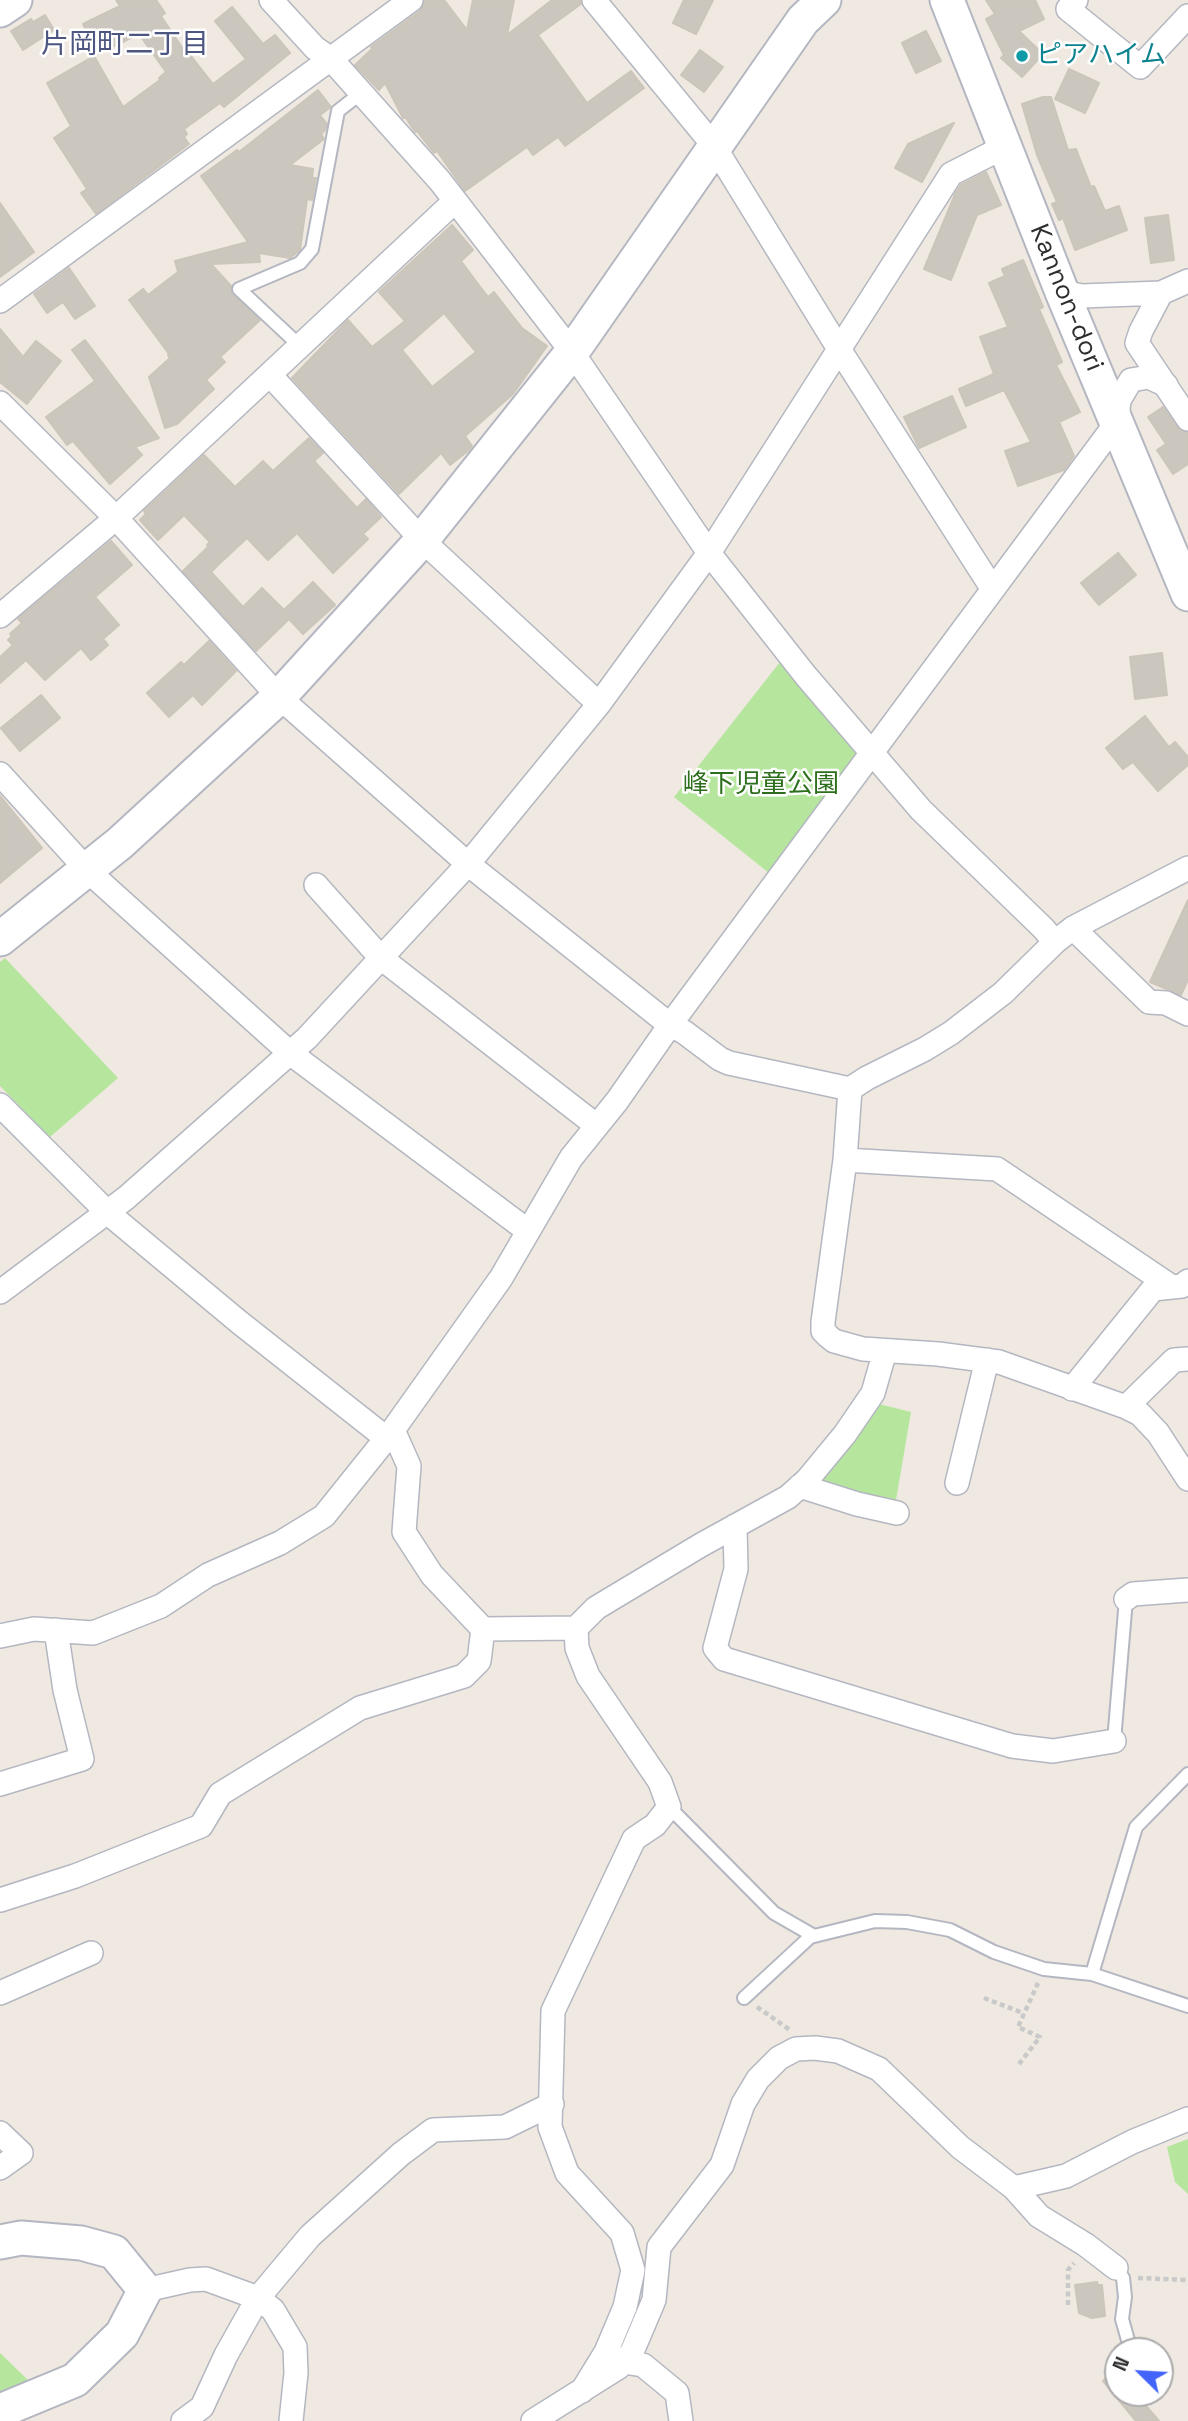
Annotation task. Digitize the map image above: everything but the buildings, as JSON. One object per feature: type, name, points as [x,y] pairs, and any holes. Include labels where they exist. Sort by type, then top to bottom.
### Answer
[{"type":"street","points":[[0,10],[15,0]]},
{"type":"street","points":[[271,0],[315,48],[331,59],[455,201],[572,352],[709,553],[871,753],[921,810],[1055,942]]},
{"type":"street","points":[[0,301],[411,0]]},
{"type":"street","points":[[594,0],[714,146],[992,589]]},
{"type":"street","points":[[0,939],[88,871],[279,697],[422,540],[572,352],[803,20],[824,0]]},
{"type":"street","name":"Kannon-dori","points":[[947,0],[1062,292],[1188,594]]},
{"type":"street","points":[[1076,0],[1068,9],[1140,67],[1188,16]]},
{"type":"street","points":[[0,1292],[108,1213],[290,1053],[468,864],[599,705],[709,553],[951,174],[1006,146]]},
{"type":"street","points":[[0,616],[116,518],[455,201]]},
{"type":"street","points":[[1062,292],[1082,296],[1161,293],[1188,281]]},
{"type":"street","points":[[1161,293],[1137,343],[1188,419]]},
{"type":"street","points":[[270,375],[422,540],[599,705]]},
{"type":"street","points":[[0,1636],[34,1629],[93,1633],[161,1606],[208,1575],[280,1543],[324,1516],[390,1434],[501,1278],[564,1167],[622,1094],[670,1025],[1117,422],[1119,400],[1131,380],[1149,377],[1166,385]]},
{"type":"street","points":[[0,402],[116,518],[279,697],[468,864],[670,1025],[729,1063],[850,1090],[951,1033],[1003,993],[1073,928],[1188,868]]},
{"type":"street","points":[[0,774],[88,871],[290,1053],[528,1231]]},
{"type":"street","points":[[316,885],[381,958],[597,1126]]},
{"type":"street","points":[[1073,928],[1149,1002],[1166,1003],[1188,1014]]},
{"type":"street","points":[[850,1090],[845,1160],[823,1331],[834,1341],[863,1349],[999,1362],[1126,1407],[1140,1414],[1158,1433],[1188,1479]]},
{"type":"street","points":[[0,1105],[108,1213],[239,1322],[390,1434],[410,1466],[404,1532],[432,1575],[483,1629],[576,1628],[596,1608],[788,1497],[845,1434],[873,1393],[885,1351]]},
{"type":"street","points":[[845,1160],[997,1169],[1180,1284]]},
{"type":"street","points":[[1072,1389],[1153,1289],[1180,1284]]},
{"type":"street","points":[[1126,1407],[1174,1360],[1188,1359]]},
{"type":"street","points":[[957,1483],[987,1360]]},
{"type":"street","points":[[800,1486],[897,1513]]},
{"type":"street","points":[[735,1526],[736,1569],[715,1648],[724,1659],[1012,1746],[1053,1751],[1114,1741]]},
{"type":"street","points":[[1125,1599],[1133,1594],[1188,1590]]},
{"type":"street","points":[[576,1628],[577,1648],[588,1676],[660,1782],[669,1807],[655,1825],[634,1839],[554,2011],[550,2127],[567,2173],[622,2233],[634,2270],[625,2307],[606,2351],[582,2391]]},
{"type":"street","points":[[0,1900],[75,1876],[201,1826],[220,1794],[360,1709],[464,1676],[479,1661],[483,1629]]},
{"type":"street","points":[[0,1784],[82,1759],[65,1690],[56,1630]]},
{"type":"street","points":[[0,1993],[91,1953]]},
{"type":"street","points":[[533,2421],[619,2367],[632,2352],[654,2300],[659,2248],[722,2165],[743,2104],[758,2079],[779,2058],[796,2049],[838,2051],[879,2069],[960,2147],[1014,2188],[1039,2216],[1088,2247],[1120,2273]]},
{"type":"street","points":[[183,2421],[202,2407],[226,2355],[258,2298],[310,2236],[401,2154],[433,2130],[505,2127],[552,2104]]},
{"type":"street","points":[[1014,2188],[1066,2176],[1132,2142],[1188,2119]]},
{"type":"street","points":[[0,2133],[21,2153],[0,2168]]},
{"type":"street","points":[[0,2242],[21,2238],[81,2243],[114,2252],[145,2290]]},
{"type":"street","points":[[0,2411],[75,2380],[122,2334],[145,2290],[206,2278],[258,2298],[273,2310],[295,2347],[296,2373],[291,2421]]},
{"type":"street","points":[[623,2362],[643,2365],[677,2393],[681,2421]]},
{"type":"lane","points":[[300,346],[239,289],[300,263],[312,249],[338,111],[360,93]]},
{"type":"lane","points":[[1114,1741],[1125,1599]]},
{"type":"lane","points":[[1092,1974],[1136,1827],[1188,1774]]},
{"type":"lane","points":[[669,1807],[774,1913],[814,1936]]},
{"type":"lane","points":[[744,1998],[810,1937],[875,1921],[907,1922],[950,1930],[994,1952],[1044,1969],[1092,1974],[1188,2006]]},
{"type":"lane","points":[[1120,2273],[1125,2297],[1122,2319],[1126,2337]]},
{"type":"path","points":[[1019,2064],[1040,2037],[1018,2027],[1044,1969]]},
{"type":"path","points":[[744,1998],[797,2035],[806,2049]]},
{"type":"path","points":[[984,1998],[1023,2013]]},
{"type":"path","points":[[1068,2305],[1068,2270],[1088,2247]]},
{"type":"path","points":[[1120,2273],[1188,2280]]},
{"type":"green space","name":"峰下児童公園","points":[[780,662],[855,747],[856,760],[769,873],[674,797]]},
{"type":"green space","points":[[5,958],[118,1078],[50,1137],[0,1086],[0,962]]},
{"type":"green space","points":[[875,1403],[911,1412],[895,1506],[819,1481],[859,1433]]},
{"type":"green space","points":[[1188,2139],[1188,2194],[1175,2182],[1167,2147]]},
{"type":"green space","points":[[0,2353],[29,2381],[0,2394]]},
{"type":"place","name":"ピアハイム","points":[[1022,56]]},
{"type":"district","name":"片岡町二丁目","points":[[125,45]]}]
